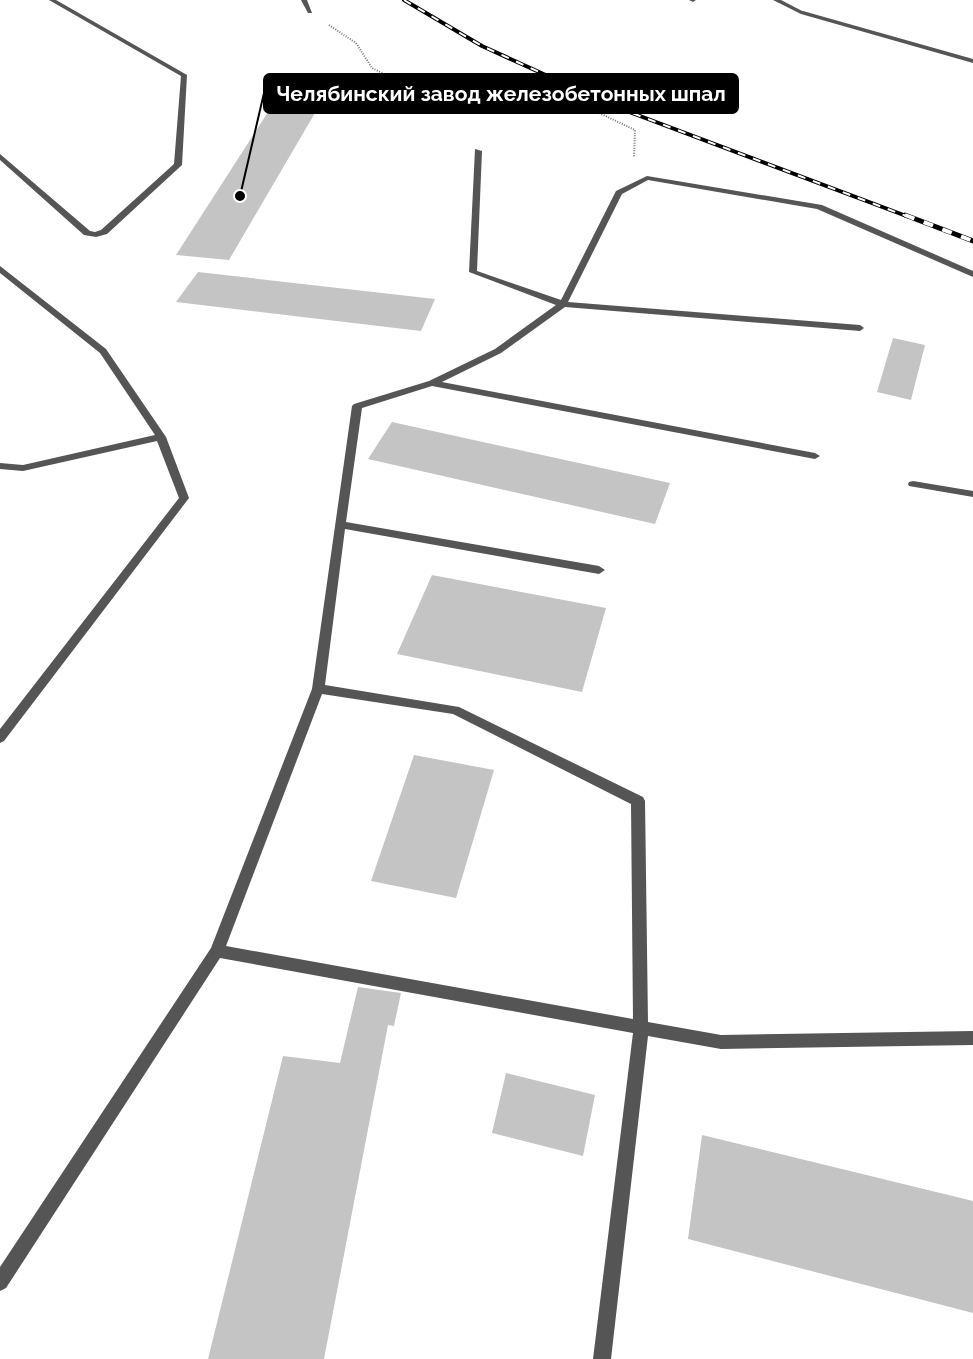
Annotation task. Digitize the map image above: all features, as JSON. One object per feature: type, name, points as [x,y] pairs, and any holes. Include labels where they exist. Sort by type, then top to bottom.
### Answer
[{"type":"street","points":[[0,156],[87,233],[96,235],[104,232],[178,165],[184,75],[52,0]]},
{"type":"street","points":[[304,0],[310,12]]},
{"type":"street","points":[[776,0],[803,13],[973,61]]},
{"type":"street","points":[[477,150],[473,272],[563,304],[860,328]]},
{"type":"street","points":[[0,1282],[217,951],[318,688],[357,406],[432,383],[498,351],[563,304],[619,193],[646,178],[819,207],[973,274]]},
{"type":"street","points":[[0,269],[103,351],[161,437],[184,498],[0,738]]},
{"type":"street","points":[[432,383],[815,456]]},
{"type":"street","points":[[0,466],[23,468],[161,437]]},
{"type":"street","points":[[913,484],[973,494]]},
{"type":"street","points":[[341,525],[599,570]]},
{"type":"street","points":[[318,688],[455,710],[638,801],[641,1027],[602,1359]]},
{"type":"street","points":[[217,951],[721,1042],[973,1038]]},
{"type":"path","points":[[310,12],[356,43],[372,68],[398,81],[456,89],[557,93],[634,130],[634,161],[646,178]]},
{"type":"building","points":[[277,98],[322,101],[229,260],[176,255]]},
{"type":"building","points":[[198,272],[435,299],[421,331],[176,302]]},
{"type":"building","points":[[893,338],[925,345],[911,400],[877,392]]},
{"type":"building","points":[[392,422],[670,483],[655,524],[368,459]]},
{"type":"building","points":[[432,575],[606,608],[582,692],[397,654]]},
{"type":"building","points":[[414,755],[494,770],[456,898],[371,881]]},
{"type":"building","points":[[358,987],[401,993],[394,1026],[388,1025],[324,1359],[208,1359],[283,1056],[340,1063]]},
{"type":"building","points":[[506,1073],[595,1095],[583,1156],[492,1133]]},
{"type":"building","points":[[702,1135],[973,1201],[973,1313],[688,1239]]},
{"type":"railway","points":[[404,0],[482,46],[616,107],[909,217]]},
{"type":"railway","points":[[905,215],[973,241]]},
{"type":"place","name":"Челябинский завод железобетонных шпал","points":[[240,196]]}]
